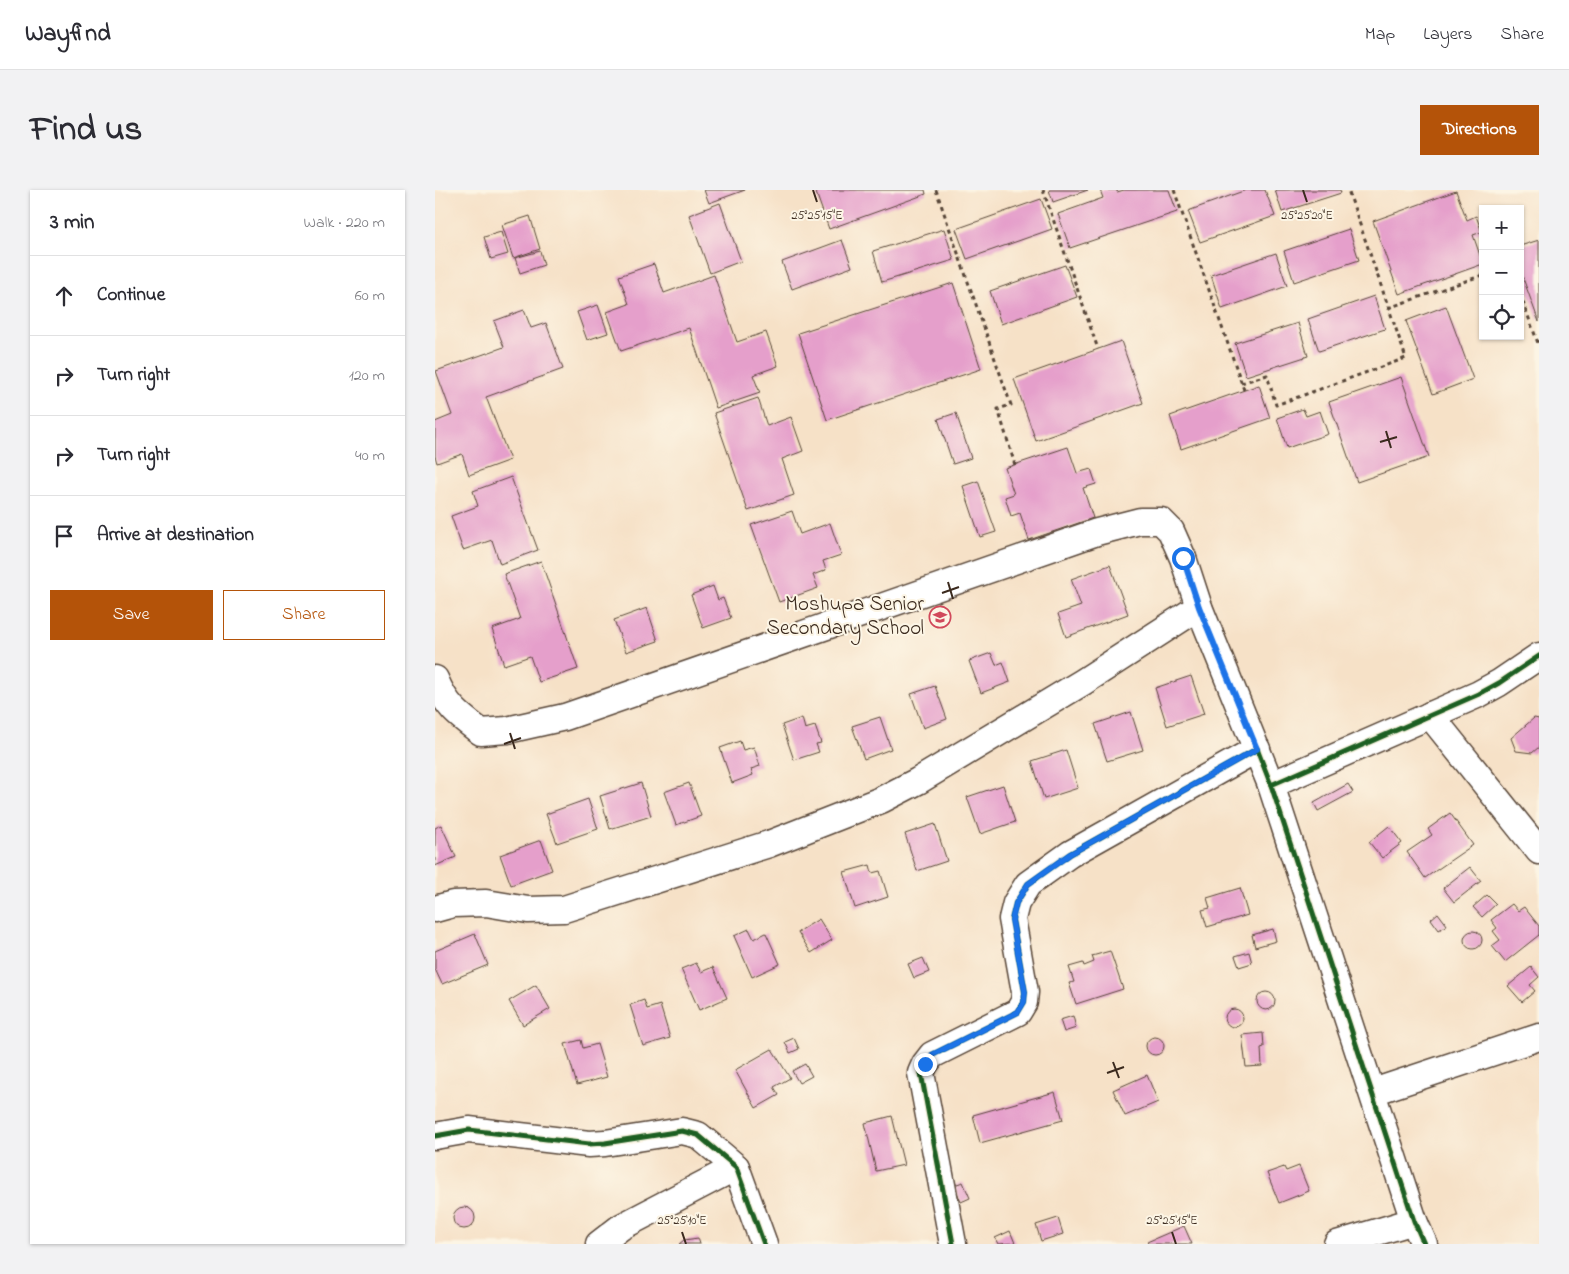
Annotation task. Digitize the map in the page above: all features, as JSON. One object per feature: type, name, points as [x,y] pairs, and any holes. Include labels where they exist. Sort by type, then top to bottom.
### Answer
[{"type":"street","points":[[435,679],[442,697],[445,715],[481,732],[507,730],[565,716],[1097,532],[1140,521],[1161,521],[1171,531],[1183,558],[1199,607],[1271,785],[1419,1232],[1337,1244]]},
{"type":"street","points":[[435,909],[453,904],[486,903],[528,910],[564,909],[769,844],[881,800],[918,781],[1083,682],[1199,607]]},
{"type":"street","points":[[1271,785],[1499,683],[1539,656]]},
{"type":"street","points":[[1430,715],[1539,851]]},
{"type":"street","points":[[953,1244],[921,1073],[932,1055],[1018,1012],[1024,1002],[1025,992],[1012,920],[1016,903],[1028,884],[1070,854],[1257,749]]},
{"type":"street","points":[[1373,1092],[1539,1037]]},
{"type":"street","points":[[435,1136],[469,1130],[589,1144],[681,1131],[698,1135],[737,1167],[764,1244]]},
{"type":"street","points":[[599,1244],[621,1227],[737,1167]]},
{"type":"path","points":[[937,190],[1011,405],[998,409],[1015,465]]},
{"type":"path","points":[[1043,190],[1098,349]]},
{"type":"path","points":[[1175,190],[1244,390]]},
{"type":"path","points":[[1241,383],[1267,375],[1276,405],[1406,358],[1348,190]]},
{"type":"path","points":[[1388,308],[1479,276]]},
{"type":"path","points":[[1520,295],[1539,346]]},
{"type":"building","points":[[704,190],[745,190],[709,203]]},
{"type":"building","points":[[815,190],[925,190],[926,194],[829,229]]},
{"type":"building","points":[[1049,190],[1088,190],[1053,202]]},
{"type":"building","points":[[1100,190],[1117,190],[1117,192],[1124,190],[1169,190],[1177,212],[1070,248],[1058,214],[1103,198]]},
{"type":"building","points":[[1246,190],[1265,190],[1275,216],[1200,242],[1188,211]]},
{"type":"building","points":[[1275,190],[1340,190],[1341,193],[1282,212]]},
{"type":"building","points":[[1456,191],[1467,220],[1476,216],[1479,224],[1479,233],[1473,235],[1479,252],[1479,265],[1399,294],[1373,221]]},
{"type":"building","points":[[1041,199],[1052,229],[967,259],[956,229]]},
{"type":"building","points":[[720,203],[741,261],[710,273],[689,215]]},
{"type":"building","points":[[530,216],[540,249],[513,258],[502,225]]},
{"type":"building","points":[[944,229],[954,260],[882,282],[873,251]]},
{"type":"building","points":[[1349,229],[1359,260],[1294,282],[1284,251]]},
{"type":"building","points":[[501,232],[508,254],[491,259],[484,237]]},
{"type":"building","points":[[842,240],[852,267],[792,289],[782,262]]},
{"type":"building","points":[[1539,240],[1539,322],[1524,281],[1524,245]]},
{"type":"building","points":[[540,251],[544,265],[520,273],[515,258]]},
{"type":"building","points":[[1276,253],[1287,286],[1222,309],[1211,275]]},
{"type":"building","points":[[654,264],[664,293],[714,275],[737,342],[766,332],[778,366],[753,375],[760,393],[716,408],[689,328],[621,351],[607,312],[629,304],[619,276]]},
{"type":"building","points":[[1065,265],[1077,297],[1001,324],[990,291]]},
{"type":"building","points":[[953,283],[981,369],[827,420],[798,333]]},
{"type":"building","points":[[1374,296],[1385,329],[1319,351],[1308,319]]},
{"type":"building","points":[[598,305],[608,333],[587,340],[577,312]]},
{"type":"building","points":[[1446,306],[1473,379],[1433,394],[1406,321]]},
{"type":"building","points":[[524,310],[531,328],[546,323],[563,369],[486,397],[510,460],[469,475],[462,454],[437,463],[435,456],[435,422],[452,415],[436,371],[504,347],[494,321]]},
{"type":"building","points":[[1298,323],[1308,356],[1246,376],[1235,343]]},
{"type":"building","points":[[1121,341],[1143,403],[1036,441],[1014,379]]},
{"type":"building","points":[[1401,377],[1429,457],[1357,482],[1329,402]]},
{"type":"building","points":[[1259,385],[1270,418],[1181,449],[1170,416]]},
{"type":"building","points":[[758,398],[767,426],[791,417],[803,451],[782,459],[794,495],[748,511],[714,413]]},
{"type":"building","points":[[1303,409],[1306,416],[1320,411],[1328,434],[1287,448],[1277,418]]},
{"type":"building","points":[[956,413],[971,458],[953,464],[938,419]]},
{"type":"building","points":[[1068,447],[1077,473],[1091,469],[1096,484],[1083,488],[1093,518],[1029,540],[1020,513],[1011,516],[1005,497],[1014,494],[1005,468]]},
{"type":"building","points":[[511,477],[538,550],[500,564],[492,540],[463,550],[451,516],[478,506],[473,491]]},
{"type":"building","points":[[978,481],[996,532],[980,537],[963,486]]},
{"type":"building","points":[[792,511],[800,534],[830,523],[841,555],[823,561],[826,570],[813,575],[818,588],[779,602],[751,525]]},
{"type":"building","points":[[541,561],[578,669],[539,682],[530,656],[504,665],[492,629],[520,619],[504,574]]},
{"type":"building","points":[[1110,565],[1128,614],[1066,637],[1058,614],[1081,606],[1071,579]]},
{"type":"building","points":[[713,586],[718,600],[723,598],[731,618],[703,628],[691,595]]},
{"type":"building","points":[[647,608],[658,641],[626,652],[614,620]]},
{"type":"building","points":[[991,653],[996,665],[1003,662],[1010,682],[981,693],[969,661]]},
{"type":"building","points":[[1191,676],[1204,714],[1167,726],[1155,688]]},
{"type":"building","points":[[935,686],[947,719],[923,728],[911,694]]},
{"type":"building","points":[[1131,712],[1143,750],[1107,761],[1095,724]]},
{"type":"building","points":[[880,717],[891,749],[864,759],[852,726]]},
{"type":"building","points":[[802,718],[805,729],[815,726],[821,743],[816,744],[819,752],[794,760],[782,725]]},
{"type":"building","points":[[1534,718],[1539,719],[1539,747],[1532,753],[1516,751],[1511,738]]},
{"type":"building","points":[[740,741],[743,750],[754,747],[760,766],[751,769],[753,775],[732,783],[720,748]]},
{"type":"building","points":[[1066,750],[1078,788],[1044,799],[1032,761]]},
{"type":"building","points":[[641,783],[651,816],[610,829],[600,796]]},
{"type":"building","points":[[689,783],[701,816],[676,825],[664,792]]},
{"type":"building","points":[[1348,784],[1353,792],[1318,811],[1314,803]]},
{"type":"building","points":[[1003,785],[1015,822],[980,834],[967,797]]},
{"type":"building","points":[[588,799],[598,829],[557,843],[546,814]]},
{"type":"building","points":[[1450,813],[1473,845],[1425,878],[1407,852],[1432,835],[1428,829]]},
{"type":"building","points":[[935,824],[947,861],[917,871],[905,834]]},
{"type":"building","points":[[441,825],[456,857],[435,866],[435,828]]},
{"type":"building","points":[[1389,826],[1402,843],[1382,858],[1369,842]]},
{"type":"building","points":[[541,840],[552,870],[511,885],[500,855]]},
{"type":"building","points":[[870,865],[872,873],[880,871],[888,897],[855,908],[844,872]]},
{"type":"building","points":[[1470,867],[1481,881],[1454,902],[1443,888]]},
{"type":"building","points":[[1240,888],[1248,915],[1207,927],[1202,910],[1210,908],[1207,898]]},
{"type":"building","points":[[1487,895],[1496,904],[1482,917],[1473,907]]},
{"type":"building","points":[[1512,904],[1518,911],[1524,907],[1539,926],[1539,935],[1505,962],[1492,946],[1500,940],[1493,931],[1497,928],[1491,920]]},
{"type":"building","points":[[1438,913],[1447,925],[1439,930],[1431,919]]},
{"type":"building","points":[[819,919],[832,940],[811,953],[798,932]]},
{"type":"building","points":[[749,929],[754,939],[766,933],[780,964],[752,977],[734,936]]},
{"type":"building","points":[[1273,929],[1276,941],[1255,947],[1252,935]]},
{"type":"building","points":[[1473,931],[1479,934],[1482,940],[1479,946],[1473,949],[1467,946],[1464,940],[1467,934]]},
{"type":"building","points":[[475,934],[488,965],[442,984],[435,969],[435,951]]},
{"type":"building","points":[[1110,951],[1123,989],[1076,1004],[1069,983],[1074,982],[1069,967],[1083,963],[1084,966],[1094,962],[1092,956]]},
{"type":"building","points":[[1249,952],[1252,963],[1239,967],[1235,956]]},
{"type":"building","points":[[923,958],[929,972],[914,978],[908,964]]},
{"type":"building","points":[[696,963],[701,972],[713,967],[727,998],[699,1010],[681,969]]},
{"type":"building","points":[[1531,967],[1539,977],[1530,985],[1535,991],[1522,1002],[1508,986]]},
{"type":"building","points":[[536,985],[550,1009],[523,1025],[509,1001]]},
{"type":"building","points":[[1266,992],[1272,995],[1275,1001],[1272,1007],[1266,1010],[1260,1007],[1257,1001],[1260,995]]},
{"type":"building","points":[[644,1000],[647,1009],[660,1005],[670,1038],[643,1046],[630,1005]]},
{"type":"building","points":[[1234,1009],[1240,1012],[1243,1018],[1240,1024],[1234,1027],[1228,1024],[1225,1018],[1228,1012]]},
{"type":"building","points":[[1073,1016],[1076,1028],[1064,1032],[1060,1020]]},
{"type":"building","points":[[1263,1033],[1264,1047],[1261,1048],[1262,1066],[1246,1067],[1242,1035]]},
{"type":"building","points":[[1155,1037],[1161,1040],[1164,1046],[1161,1052],[1155,1055],[1149,1052],[1146,1046],[1149,1040]]},
{"type":"building","points":[[794,1038],[799,1049],[790,1053],[785,1042]]},
{"type":"building","points":[[581,1040],[583,1048],[597,1044],[607,1077],[577,1085],[565,1044]]},
{"type":"building","points":[[772,1049],[790,1078],[774,1087],[779,1095],[756,1108],[735,1070]]},
{"type":"building","points":[[805,1064],[812,1076],[799,1083],[792,1071]]},
{"type":"building","points":[[1147,1075],[1158,1102],[1125,1116],[1113,1090]]},
{"type":"building","points":[[1055,1092],[1063,1120],[980,1143],[973,1115]]},
{"type":"building","points":[[892,1116],[904,1165],[876,1171],[865,1123]]},
{"type":"building","points":[[1299,1166],[1309,1191],[1279,1203],[1267,1173],[1284,1167],[1286,1171]]},
{"type":"building","points":[[963,1182],[970,1198],[961,1202],[954,1185]]},
{"type":"building","points":[[460,1207],[468,1207],[475,1214],[475,1222],[468,1229],[460,1229],[453,1222],[453,1214]]},
{"type":"building","points":[[1058,1218],[1063,1234],[1041,1241],[1036,1225]]},
{"type":"building","points":[[1184,1226],[1192,1244],[1148,1244],[1147,1242]]},
{"type":"building","points":[[1010,1231],[1015,1243],[998,1244],[995,1238]]},
{"type":"building","points":[[698,1238],[700,1244],[679,1244],[684,1240]]},
{"type":"cycle path","points":[[1271,785],[1479,694],[1539,656]]},
{"type":"cycle path","points":[[953,1244],[921,1073],[932,1055],[1018,1012],[1024,1002],[1025,992],[1012,919],[1016,903],[1028,884],[1070,854],[1257,749],[1271,785],[1414,1221],[1424,1244]]},
{"type":"cycle path","points":[[435,1136],[469,1130],[589,1144],[682,1131],[698,1135],[736,1167],[764,1244]]},
{"type":"place","name":"Moshupa Senior Secondary School","points":[[940,617]]},
{"type":"route","points":[[925,1064],[932,1055],[1018,1012],[1024,1002],[1025,992],[1012,920],[1016,903],[1028,884],[1070,854],[1257,749],[1199,607],[1183,558]]}]
